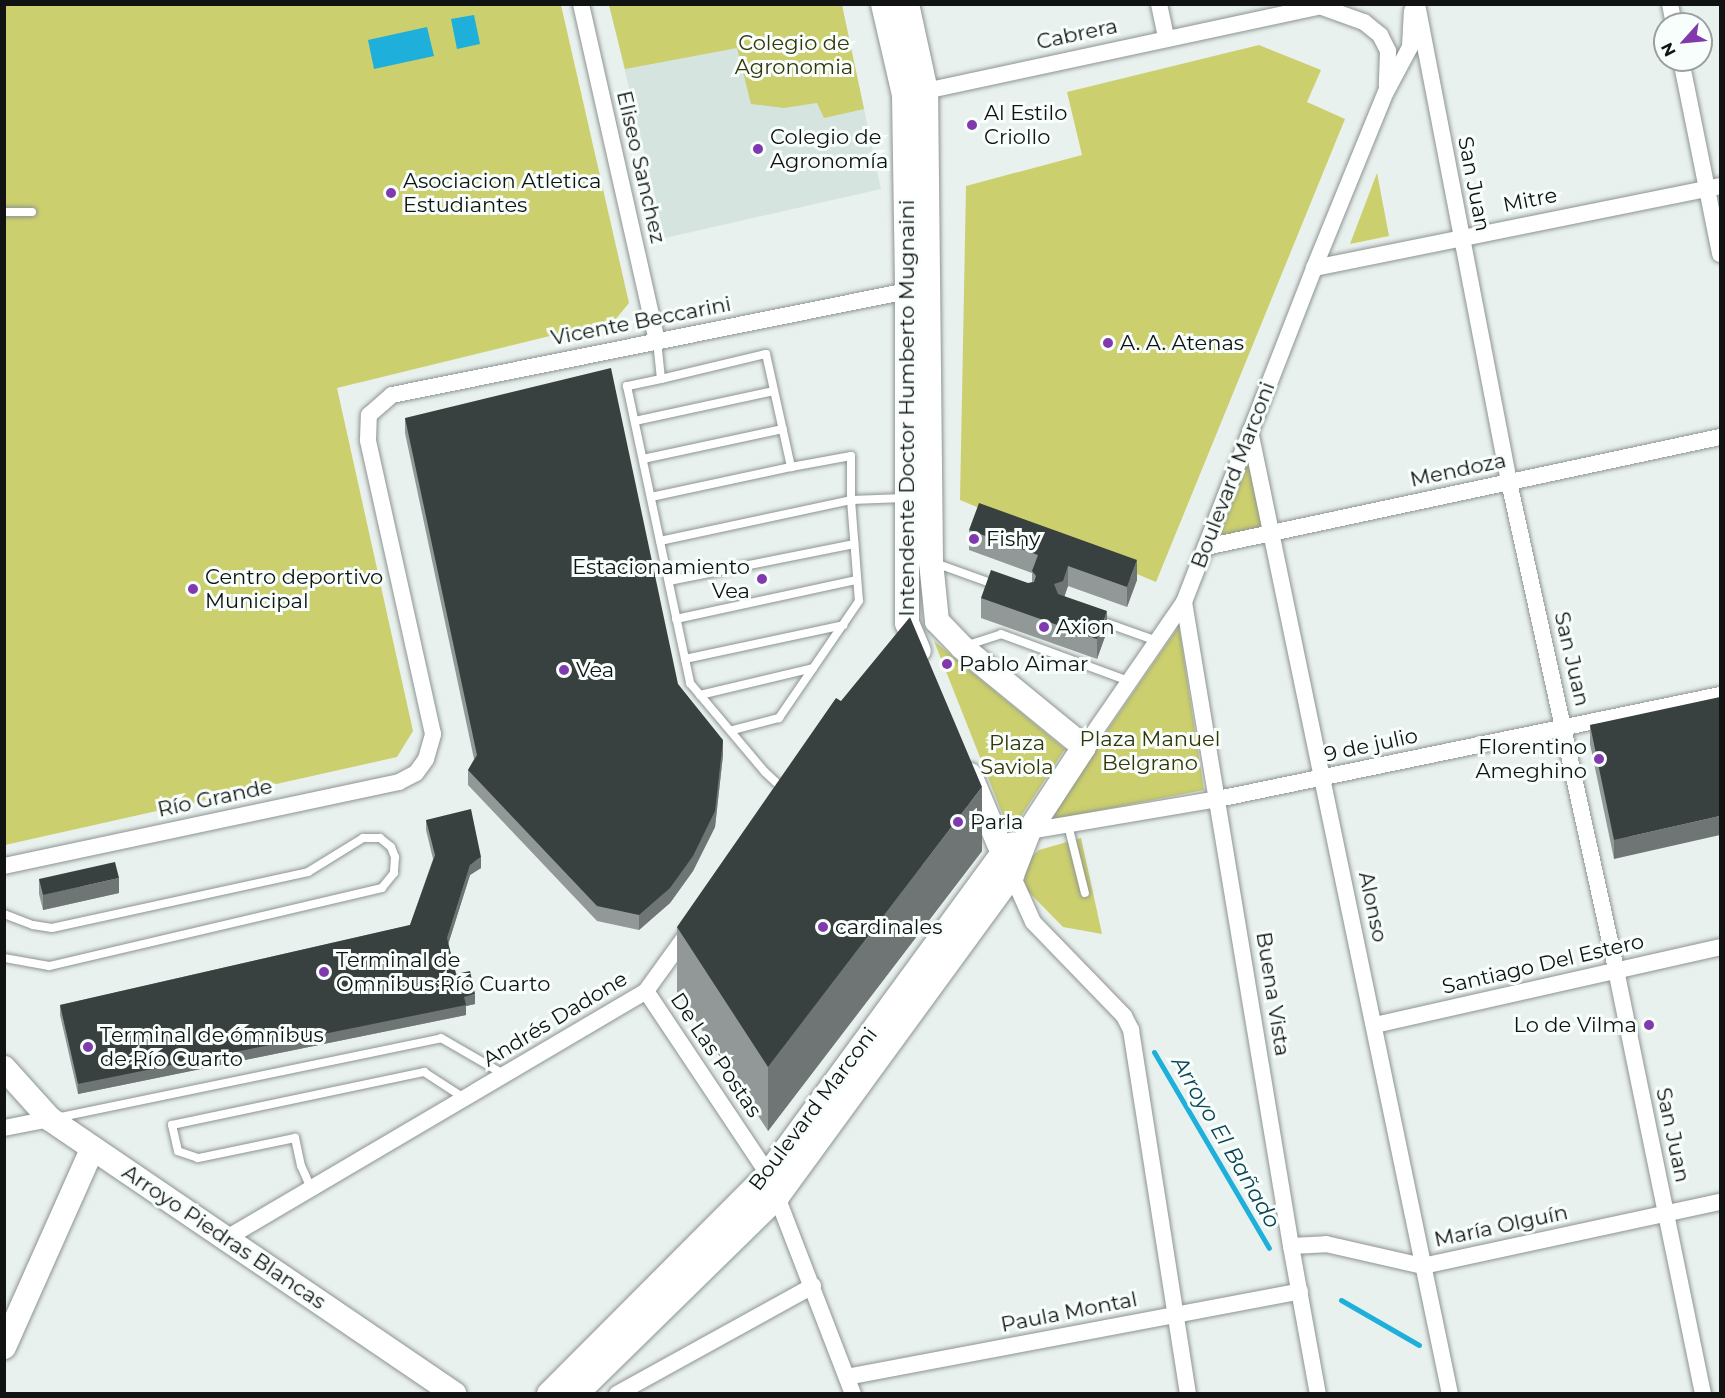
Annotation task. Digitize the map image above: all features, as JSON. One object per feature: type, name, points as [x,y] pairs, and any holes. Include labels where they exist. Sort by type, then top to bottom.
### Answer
[{"type":"main road","name":"Intendente Doctor Humberto Mugnaini","points":[[883,4],[915,93]]},
{"type":"main road","name":"Intendente Doctor Humberto Mugnaini","points":[[907,4],[915,93],[918,289],[930,562],[937,621],[962,647],[1084,747]]},
{"type":"main road","name":"Intendente Doctor Humberto Mugnaini","points":[[918,289],[900,632],[930,678]]},
{"type":"main road","name":"Boulevard Marconi","points":[[576,1394],[777,1197],[1012,875],[1029,831],[1084,747]]},
{"type":"main road","points":[[962,754],[1012,875]]},
{"type":"main road","name":"Boulevard Marconi","points":[[549,1394],[768,1174],[1003,853],[1029,831]]},
{"type":"main road","name":"Arroyo Piedras Blancas","points":[[4,1068],[51,1119],[92,1149],[227,1238],[454,1394]]},
{"type":"main road","points":[[4,1347],[11,1317],[92,1149]]},
{"type":"street","name":"Eliseo Sanchez","points":[[581,4],[657,340]]},
{"type":"street","points":[[1159,4],[1166,38]]},
{"type":"street","name":"Boulevard Marconi","points":[[1084,747],[1184,602],[1314,268],[1386,92],[1410,47],[1415,4]]},
{"type":"street","name":"San Juan","points":[[1415,4],[1509,482],[1616,970],[1703,1394]]},
{"type":"street","name":"Cabrera","points":[[915,93],[1166,38],[1327,6]]},
{"type":"street","name":"Boulevard Marconi","points":[[1327,6],[1364,22],[1380,35],[1388,51],[1386,92]]},
{"type":"street","points":[[1684,72],[1713,187],[1720,254]]},
{"type":"street","name":"Mitre","points":[[1314,268],[1713,187]]},
{"type":"street","name":"Vicente Beccarini","points":[[426,759],[433,734],[368,440],[369,415],[392,395],[918,289]]},
{"type":"street","name":"Alonso","points":[[1250,431],[1450,1394]]},
{"type":"street","name":"Mendoza","points":[[1206,547],[1720,436]]},
{"type":"street","name":"Buena Vista","points":[[1184,602],[1291,1246],[1318,1394]]},
{"type":"street","points":[[900,632],[937,621]]},
{"type":"street","name":"9 de julio","points":[[1029,831],[1218,800],[1720,695]]},
{"type":"street","name":"Río Grande","points":[[4,866],[399,782],[416,773],[426,759]]},
{"type":"street","points":[[1012,875],[1033,922],[1124,1016],[1131,1030],[1188,1394]]},
{"type":"street","name":"Andrés Dadone","points":[[227,1238],[646,991],[700,918]]},
{"type":"street","name":"Santiago Del Estero","points":[[1375,1025],[1720,947]]},
{"type":"street","name":"De Las Postas","points":[[646,991],[768,1174]]},
{"type":"street","points":[[4,1128],[51,1119]]},
{"type":"street","points":[[777,1197],[853,1394]]},
{"type":"street","name":"María Olguín","points":[[1291,1246],[1326,1244],[1423,1266],[1720,1202]]},
{"type":"street","points":[[617,1394],[813,1286]]},
{"type":"street","name":"Paula Montal","points":[[847,1377],[1300,1291]]},
{"type":"lane","points":[[4,212],[32,212]]},
{"type":"lane","points":[[657,340],[661,379]]},
{"type":"lane","points":[[788,793],[765,772],[733,730],[690,683],[627,386],[766,354],[791,467]]},
{"type":"lane","points":[[635,421],[774,391]]},
{"type":"lane","points":[[643,459],[783,429]]},
{"type":"lane","points":[[651,497],[850,456],[859,601],[779,718],[733,730]]},
{"type":"lane","points":[[660,541],[851,500],[907,497]]},
{"type":"lane","points":[[669,581],[854,544]]},
{"type":"lane","points":[[930,562],[1008,589]]},
{"type":"lane","points":[[676,619],[857,580]]},
{"type":"lane","points":[[1092,619],[1157,641]]},
{"type":"lane","points":[[685,658],[843,625]]},
{"type":"lane","points":[[962,647],[1001,634],[1129,681]]},
{"type":"lane","points":[[700,695],[813,668]]},
{"type":"lane","points":[[1068,825],[1085,893]]},
{"type":"lane","points":[[4,914],[33,925],[52,928],[308,872],[363,838],[380,838],[391,847],[395,857],[394,873],[382,888],[49,966],[4,958]]},
{"type":"lane","points":[[51,1119],[441,1038],[505,1075]]},
{"type":"lane","points":[[311,1188],[302,1166],[296,1138],[198,1158],[178,1151],[172,1125],[424,1072],[464,1098]]},
{"type":"shaded area","name":"Colegio de Agronomía","points":[[609,5],[842,5],[881,189],[665,238]]},
{"type":"green space","points":[[4,5],[561,5],[629,303],[615,320],[337,388],[413,731],[397,757],[5,845]]},
{"type":"green space","name":"Colegio de Agronomia","points":[[609,5],[842,5],[864,109],[824,118],[817,103],[784,108],[751,104],[737,48],[625,69]]},
{"type":"green space","name":"A. A. Atenas","points":[[1259,45],[1321,70],[1307,102],[1345,119],[1156,582],[960,500],[966,186],[1082,155],[1067,92]]},
{"type":"green space","points":[[1377,173],[1389,236],[1350,244]]},
{"type":"green space","points":[[1250,450],[1264,528],[1216,539]]},
{"type":"green space","name":"Plaza Manuel Belgrano","points":[[1179,626],[1204,790],[1045,821]]},
{"type":"green space","name":"Plaza Saviola","points":[[934,641],[1065,749],[1010,833]]},
{"type":"green space","points":[[1081,838],[1102,934],[1063,927],[1012,875],[1039,850]]},
{"type":"water","points":[[474,15],[480,44],[457,49],[451,19]]},
{"type":"water","points":[[427,27],[434,56],[374,69],[368,40]]},
{"type":"building","name":"Vea","points":[[611,368],[678,684],[723,740],[715,811],[693,856],[670,888],[639,915],[597,906],[468,770],[477,755],[405,418]]},
{"type":"building","points":[[979,503],[1137,560],[1127,587],[1068,566],[1063,581],[1054,584],[1058,594],[1107,611],[1097,639],[981,598],[991,570],[1028,583],[1034,582],[1036,576],[1032,571],[1038,555],[969,530]]},
{"type":"building","points":[[910,617],[982,787],[768,1067],[677,927],[836,698],[841,701]]},
{"type":"building","points":[[1720,697],[1720,816],[1614,840],[1590,725]]},
{"type":"building","points":[[471,809],[481,857],[470,865],[447,938],[456,974],[470,971],[475,994],[464,997],[466,1005],[78,1084],[60,1005],[410,925],[435,855],[426,820]]},
{"type":"building","points":[[115,862],[119,878],[43,895],[39,879]]},
{"type":"waterway","name":"Arroyo El Bañado","points":[[1154,1052],[1269,1248]]},
{"type":"waterway","name":"Arroyo El Bañado","points":[[1341,1300],[1419,1345]]},
{"type":"place","name":"Al Estilo Criollo","points":[[972,125]]},
{"type":"place","name":"Colegio de Agronomía","points":[[758,149]]},
{"type":"place","name":"Asociacion Atletica Estudiantes","points":[[391,193]]},
{"type":"place","name":"A. A. Atenas","points":[[1108,343]]},
{"type":"place","name":"Fishy","points":[[974,539]]},
{"type":"place","name":"Estacionamiento Vea","points":[[762,579]]},
{"type":"place","name":"Centro deportivo Municipal","points":[[193,589]]},
{"type":"place","name":"Axion","points":[[1044,627]]},
{"type":"place","name":"Pablo Aimar","points":[[947,664]]},
{"type":"place","name":"Vea","points":[[564,670]]},
{"type":"place","name":"Florentino Ameghino","points":[[1599,759]]},
{"type":"place","name":"Parla","points":[[958,822]]},
{"type":"place","name":"cardinales","points":[[823,927]]},
{"type":"place","name":"Terminal de Omnibus Río Cuarto","points":[[324,972]]},
{"type":"place","name":"Lo de Vilma","points":[[1649,1025]]},
{"type":"place","name":"Terminal de ómnibus de Río Cuarto","points":[[88,1047]]}]
